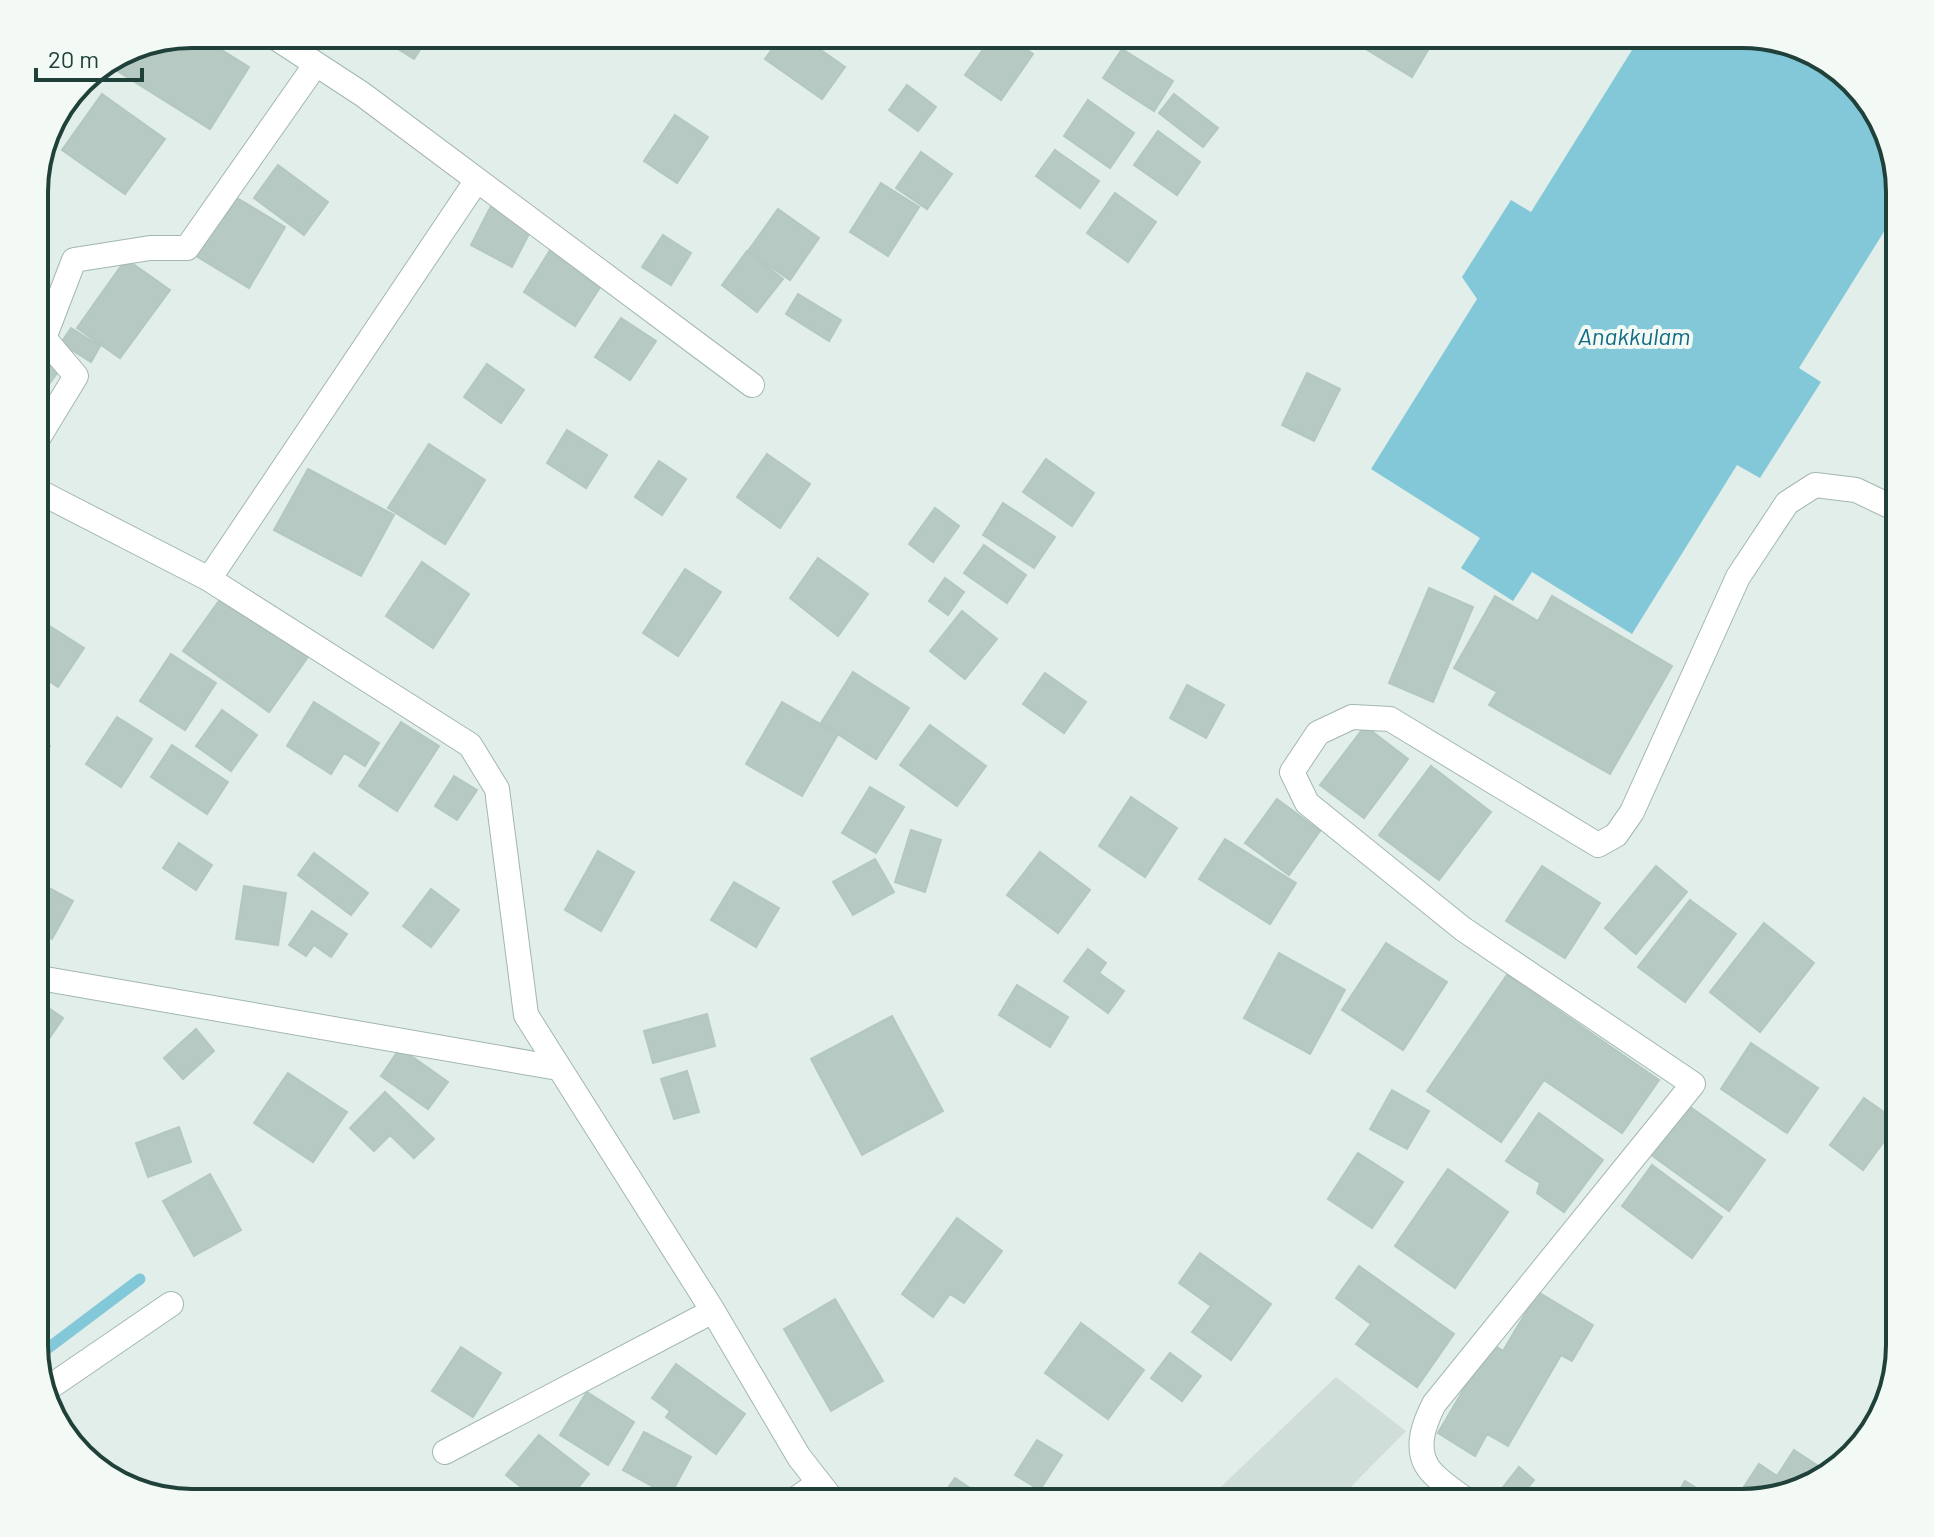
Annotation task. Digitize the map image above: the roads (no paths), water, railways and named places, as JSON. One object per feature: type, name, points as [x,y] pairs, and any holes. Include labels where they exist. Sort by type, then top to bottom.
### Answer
[{"type":"street","points":[[291,48],[362,94],[752,385]]},
{"type":"street","points":[[48,328],[74,260],[150,248],[187,248],[316,64]]},
{"type":"street","points":[[209,579],[477,180]]},
{"type":"street","points":[[48,343],[76,376],[48,422]]},
{"type":"street","points":[[1451,1489],[1426,1465],[1421,1446],[1425,1421],[1434,1404],[1693,1084],[1463,929],[1307,803],[1292,772],[1318,733],[1352,717],[1390,719],[1598,845],[1616,835],[1632,812],[1738,577],[1787,503],[1815,485],[1856,490],[1886,504]]},
{"type":"street","points":[[48,496],[209,579],[470,745],[497,789],[526,1015],[713,1311],[799,1457],[824,1489]]},
{"type":"street","points":[[48,979],[558,1068]]},
{"type":"street","points":[[54,1384],[171,1304]]},
{"type":"street","points":[[445,1452],[713,1311]]},
{"type":"street","points":[[810,1489],[819,1483]]},
{"type":"water","name":"Anakkulam","points":[[1633,48],[1761,49],[1797,59],[1822,72],[1850,97],[1867,120],[1881,155],[1885,173],[1886,228],[1799,368],[1821,382],[1760,478],[1737,465],[1632,634],[1532,572],[1513,601],[1461,568],[1480,538],[1371,469],[1477,299],[1462,277],[1511,200],[1531,212]]},
{"type":"waterway","points":[[48,1348],[140,1279]]}]
